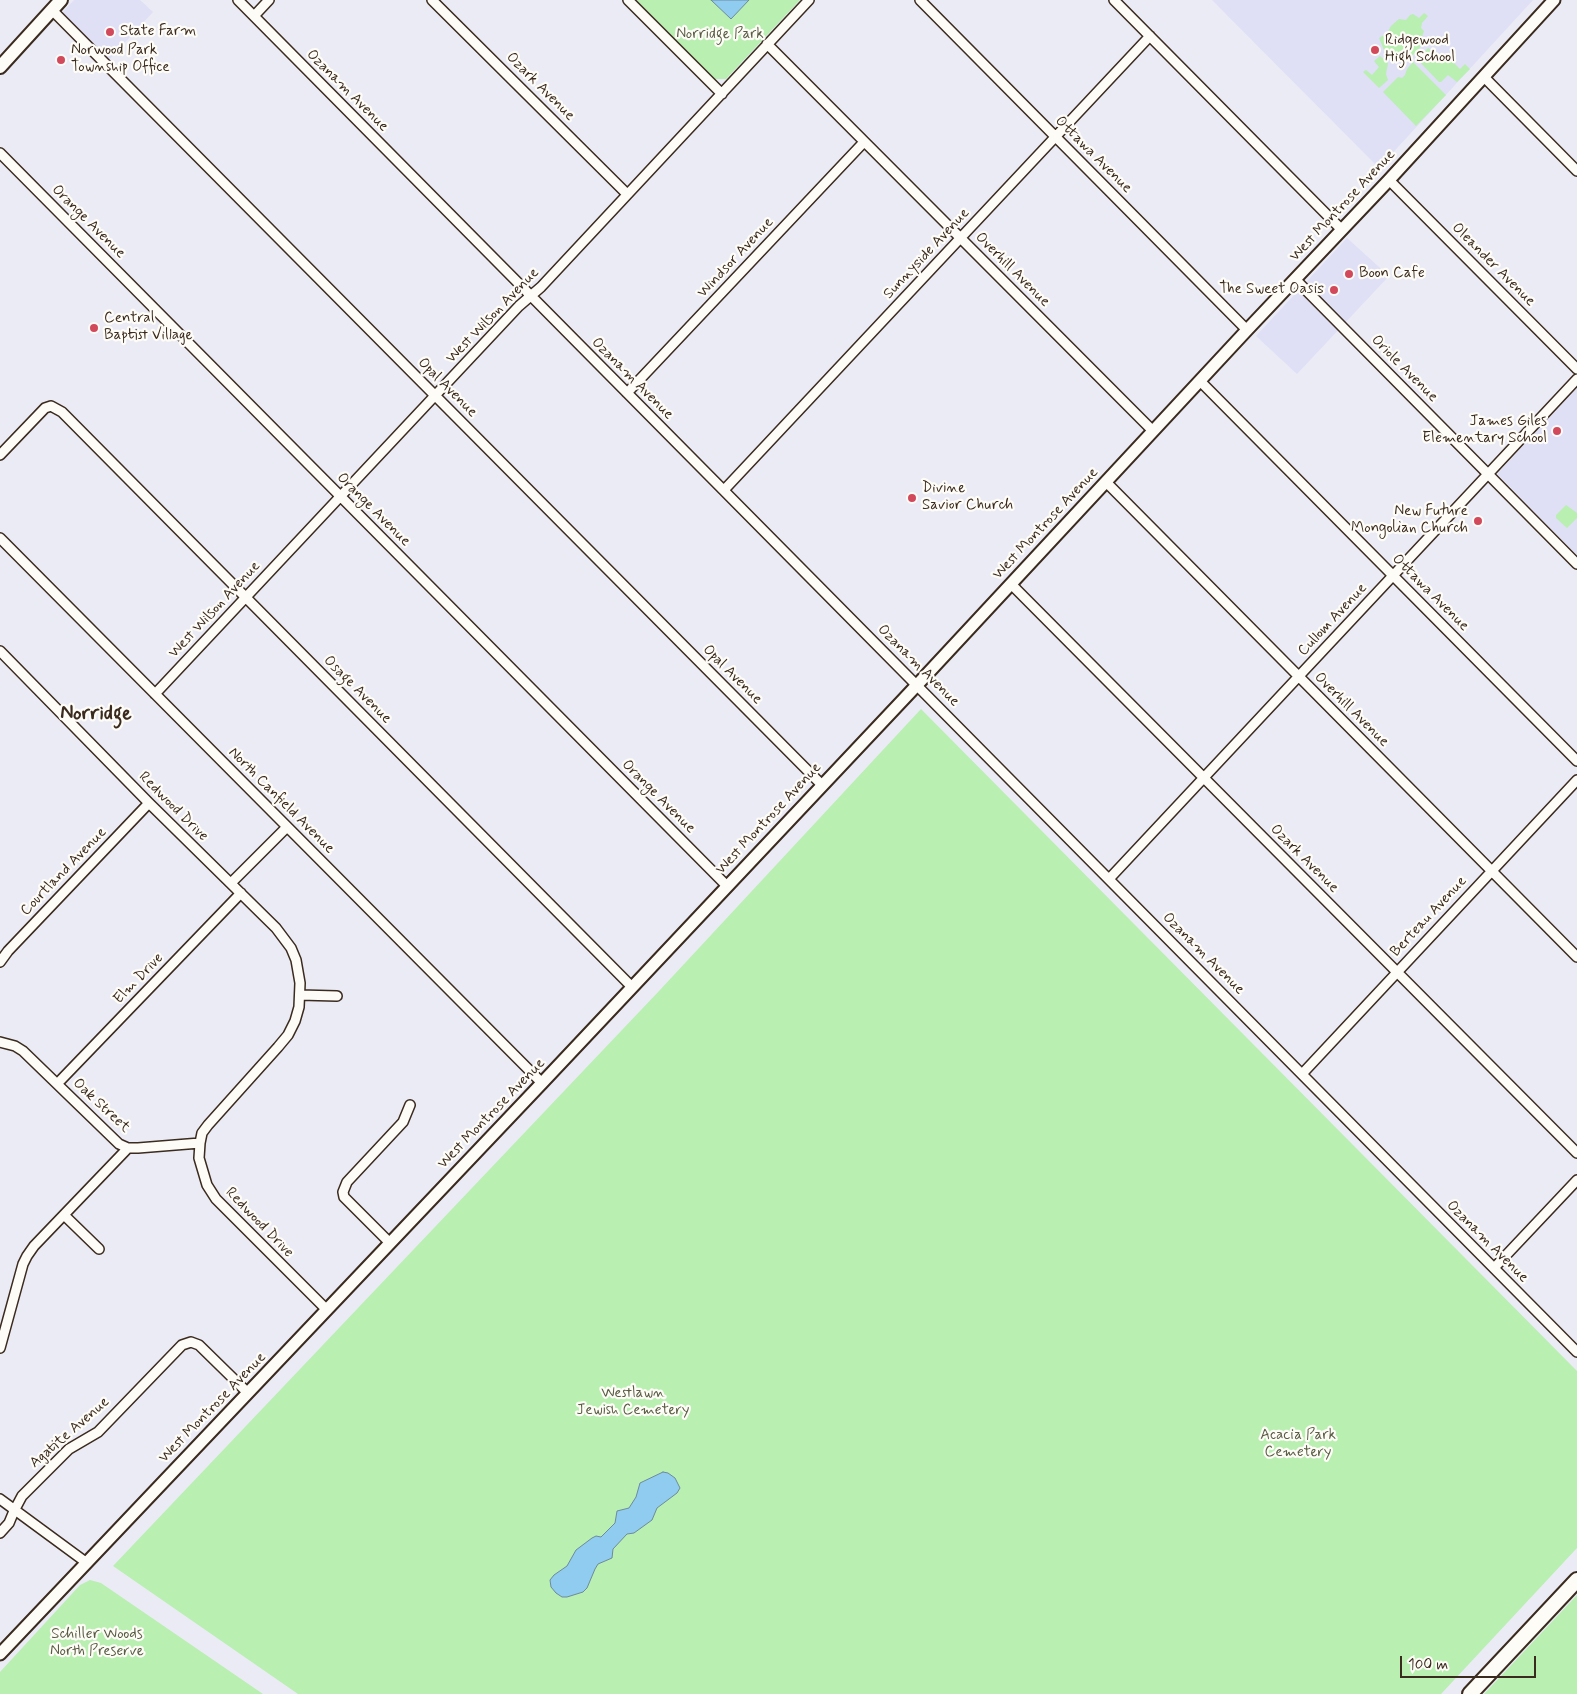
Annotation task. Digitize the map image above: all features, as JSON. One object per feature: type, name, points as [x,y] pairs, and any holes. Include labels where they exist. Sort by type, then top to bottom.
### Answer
[{"type":"main road","points":[[0,66],[62,0]]},
{"type":"main road","points":[[1470,1694],[1577,1580]]},
{"type":"street","name":"Ozanam Avenue","points":[[238,0],[1577,1352]]},
{"type":"street","points":[[254,16],[269,0]]},
{"type":"street","name":"Ozark Avenue","points":[[432,0],[627,194]]},
{"type":"street","points":[[628,0],[722,94]]},
{"type":"street","name":"West Wilson Avenue","points":[[155,694],[519,306],[541,287],[809,0]]},
{"type":"street","name":"Ottawa Avenue","points":[[920,0],[1247,330]]},
{"type":"street","points":[[1114,0],[1342,230]]},
{"type":"street","name":"West Montrose Avenue","points":[[0,1654],[542,1084],[726,886],[917,685],[1247,330],[1390,180],[1554,0]]},
{"type":"street","name":"Opal Avenue","points":[[52,10],[822,785]]},
{"type":"street","name":"Sunnyside Avenue","points":[[724,490],[1150,36]]},
{"type":"street","name":"Overhill Avenue","points":[[768,44],[1153,431]]},
{"type":"street","points":[[1484,77],[1577,171]]},
{"type":"street","name":"Windsor Avenue","points":[[627,394],[864,142]]},
{"type":"street","name":"Orange Avenue","points":[[0,153],[726,886]]},
{"type":"street","name":"Oleander Avenue","points":[[1390,180],[1577,369]]},
{"type":"street","name":"Oriole Avenue","points":[[1295,279],[1577,564]]},
{"type":"street","name":"Cullom Avenue","points":[[1109,879],[1577,379]]},
{"type":"street","name":"Ottawa Avenue","points":[[1200,381],[1577,761]]},
{"type":"street","name":"Osage Avenue","points":[[0,455],[46,408],[51,406],[62,412],[632,987]]},
{"type":"street","name":"Overhill Avenue","points":[[1106,482],[1577,957]]},
{"type":"street","name":"North Canfield Avenue","points":[[0,538],[542,1084]]},
{"type":"street","name":"Ozark Avenue","points":[[1011,584],[1577,1153]]},
{"type":"street","name":"Redwood Drive","points":[[0,651],[149,803],[276,928],[291,948],[298,971],[300,996],[295,1021],[288,1035],[278,1047],[213,1118],[202,1134],[199,1158],[207,1185],[216,1200],[327,1310]]},
{"type":"street","name":"Berteau Avenue","points":[[1302,1074],[1577,780]]},
{"type":"street","name":"Courtland Avenue","points":[[0,962],[8,951],[149,803]]},
{"type":"street","points":[[231,884],[287,827]]},
{"type":"street","name":"Elm Drive","points":[[58,1084],[240,893]]},
{"type":"street","points":[[300,996],[337,996]]},
{"type":"street","name":"Oak Street","points":[[0,1042],[15,1046],[23,1051],[108,1135],[128,1148],[200,1143]]},
{"type":"street","points":[[390,1243],[348,1201],[343,1192],[347,1182],[404,1122],[410,1105]]},
{"type":"street","points":[[0,1348],[4,1320],[27,1256],[34,1246],[128,1148]]},
{"type":"street","points":[[1494,1268],[1577,1180]]},
{"type":"street","points":[[64,1215],[99,1249]]},
{"type":"street","name":"Agatite Avenue","points":[[0,1533],[9,1523],[22,1496],[63,1454],[98,1432],[177,1348],[191,1342],[203,1348],[248,1394]]},
{"type":"street","points":[[0,1499],[86,1563]]},
{"type":"shaded area","points":[[74,0],[140,0],[153,12],[107,62],[60,15]]},
{"type":"shaded area","name":"Ridgewood High School","points":[[1212,0],[1533,0],[1387,159],[1376,165]]},
{"type":"shaded area","points":[[1347,238],[1389,276],[1297,374],[1256,336]]},
{"type":"shaded area","name":"James Giles Elementary School","points":[[1577,388],[1577,555],[1497,474]]},
{"type":"green space","name":"Norridge Park","points":[[636,0],[800,0],[726,79],[715,79]]},
{"type":"green space","points":[[1424,13],[1428,16],[1422,23],[1421,28],[1424,31],[1421,40],[1424,43],[1409,59],[1400,57],[1393,59],[1384,50],[1379,38],[1387,33],[1391,26],[1399,19],[1406,20],[1413,14],[1419,18]]},
{"type":"green space","points":[[1428,48],[1445,60],[1451,60],[1460,69],[1465,64],[1470,69],[1457,82],[1448,75],[1439,82],[1417,59]]},
{"type":"green space","points":[[1380,56],[1388,63],[1386,74],[1388,80],[1379,88],[1363,72],[1366,70],[1372,75],[1379,67],[1374,61]]},
{"type":"green space","points":[[1413,62],[1446,95],[1416,126],[1383,92],[1398,77],[1402,78],[1405,75]]},
{"type":"green space","points":[[1566,505],[1577,513],[1577,518],[1567,528],[1556,518],[1556,515]]},
{"type":"green space","name":"Westlawn Jewish Cemetery","points":[[921,709],[1577,1371],[1577,1548],[1441,1694],[298,1694],[113,1566],[659,991]]},
{"type":"green space","name":"Schiller Woods North Preserve","points":[[90,1580],[101,1583],[263,1694],[0,1694],[0,1672],[80,1585]]},
{"type":"green space","points":[[1577,1595],[1577,1694],[1484,1694]]},
{"type":"water","points":[[711,0],[749,0],[731,19]]},
{"type":"water","points":[[663,1472],[675,1478],[680,1488],[677,1493],[657,1508],[652,1520],[634,1533],[627,1534],[613,1549],[612,1558],[598,1564],[587,1588],[583,1592],[567,1597],[562,1597],[556,1593],[551,1587],[550,1580],[567,1566],[576,1550],[592,1538],[596,1536],[601,1537],[615,1523],[617,1511],[629,1508],[636,1497],[640,1483]]},
{"type":"place","name":"State Farm","points":[[110,32]]},
{"type":"place","name":"Ridgewood High School","points":[[1375,50]]},
{"type":"place","name":"Norwood Park Township Office","points":[[61,60]]},
{"type":"place","name":"Boon Cafe","points":[[1349,274]]},
{"type":"place","name":"The Sweet Oasis","points":[[1334,290]]},
{"type":"place","name":"Central Baptist Village","points":[[94,328]]},
{"type":"place","name":"James Giles Elementary School","points":[[1557,431]]},
{"type":"place","name":"Divine Savior Church","points":[[912,498]]},
{"type":"place","name":"New Future Mongolian Church","points":[[1478,521]]},
{"type":"district","name":"Norridge","points":[[96,715]]},
{"type":"park label","name":"Acacia Park Cemetery","points":[[1298,1444]]}]
